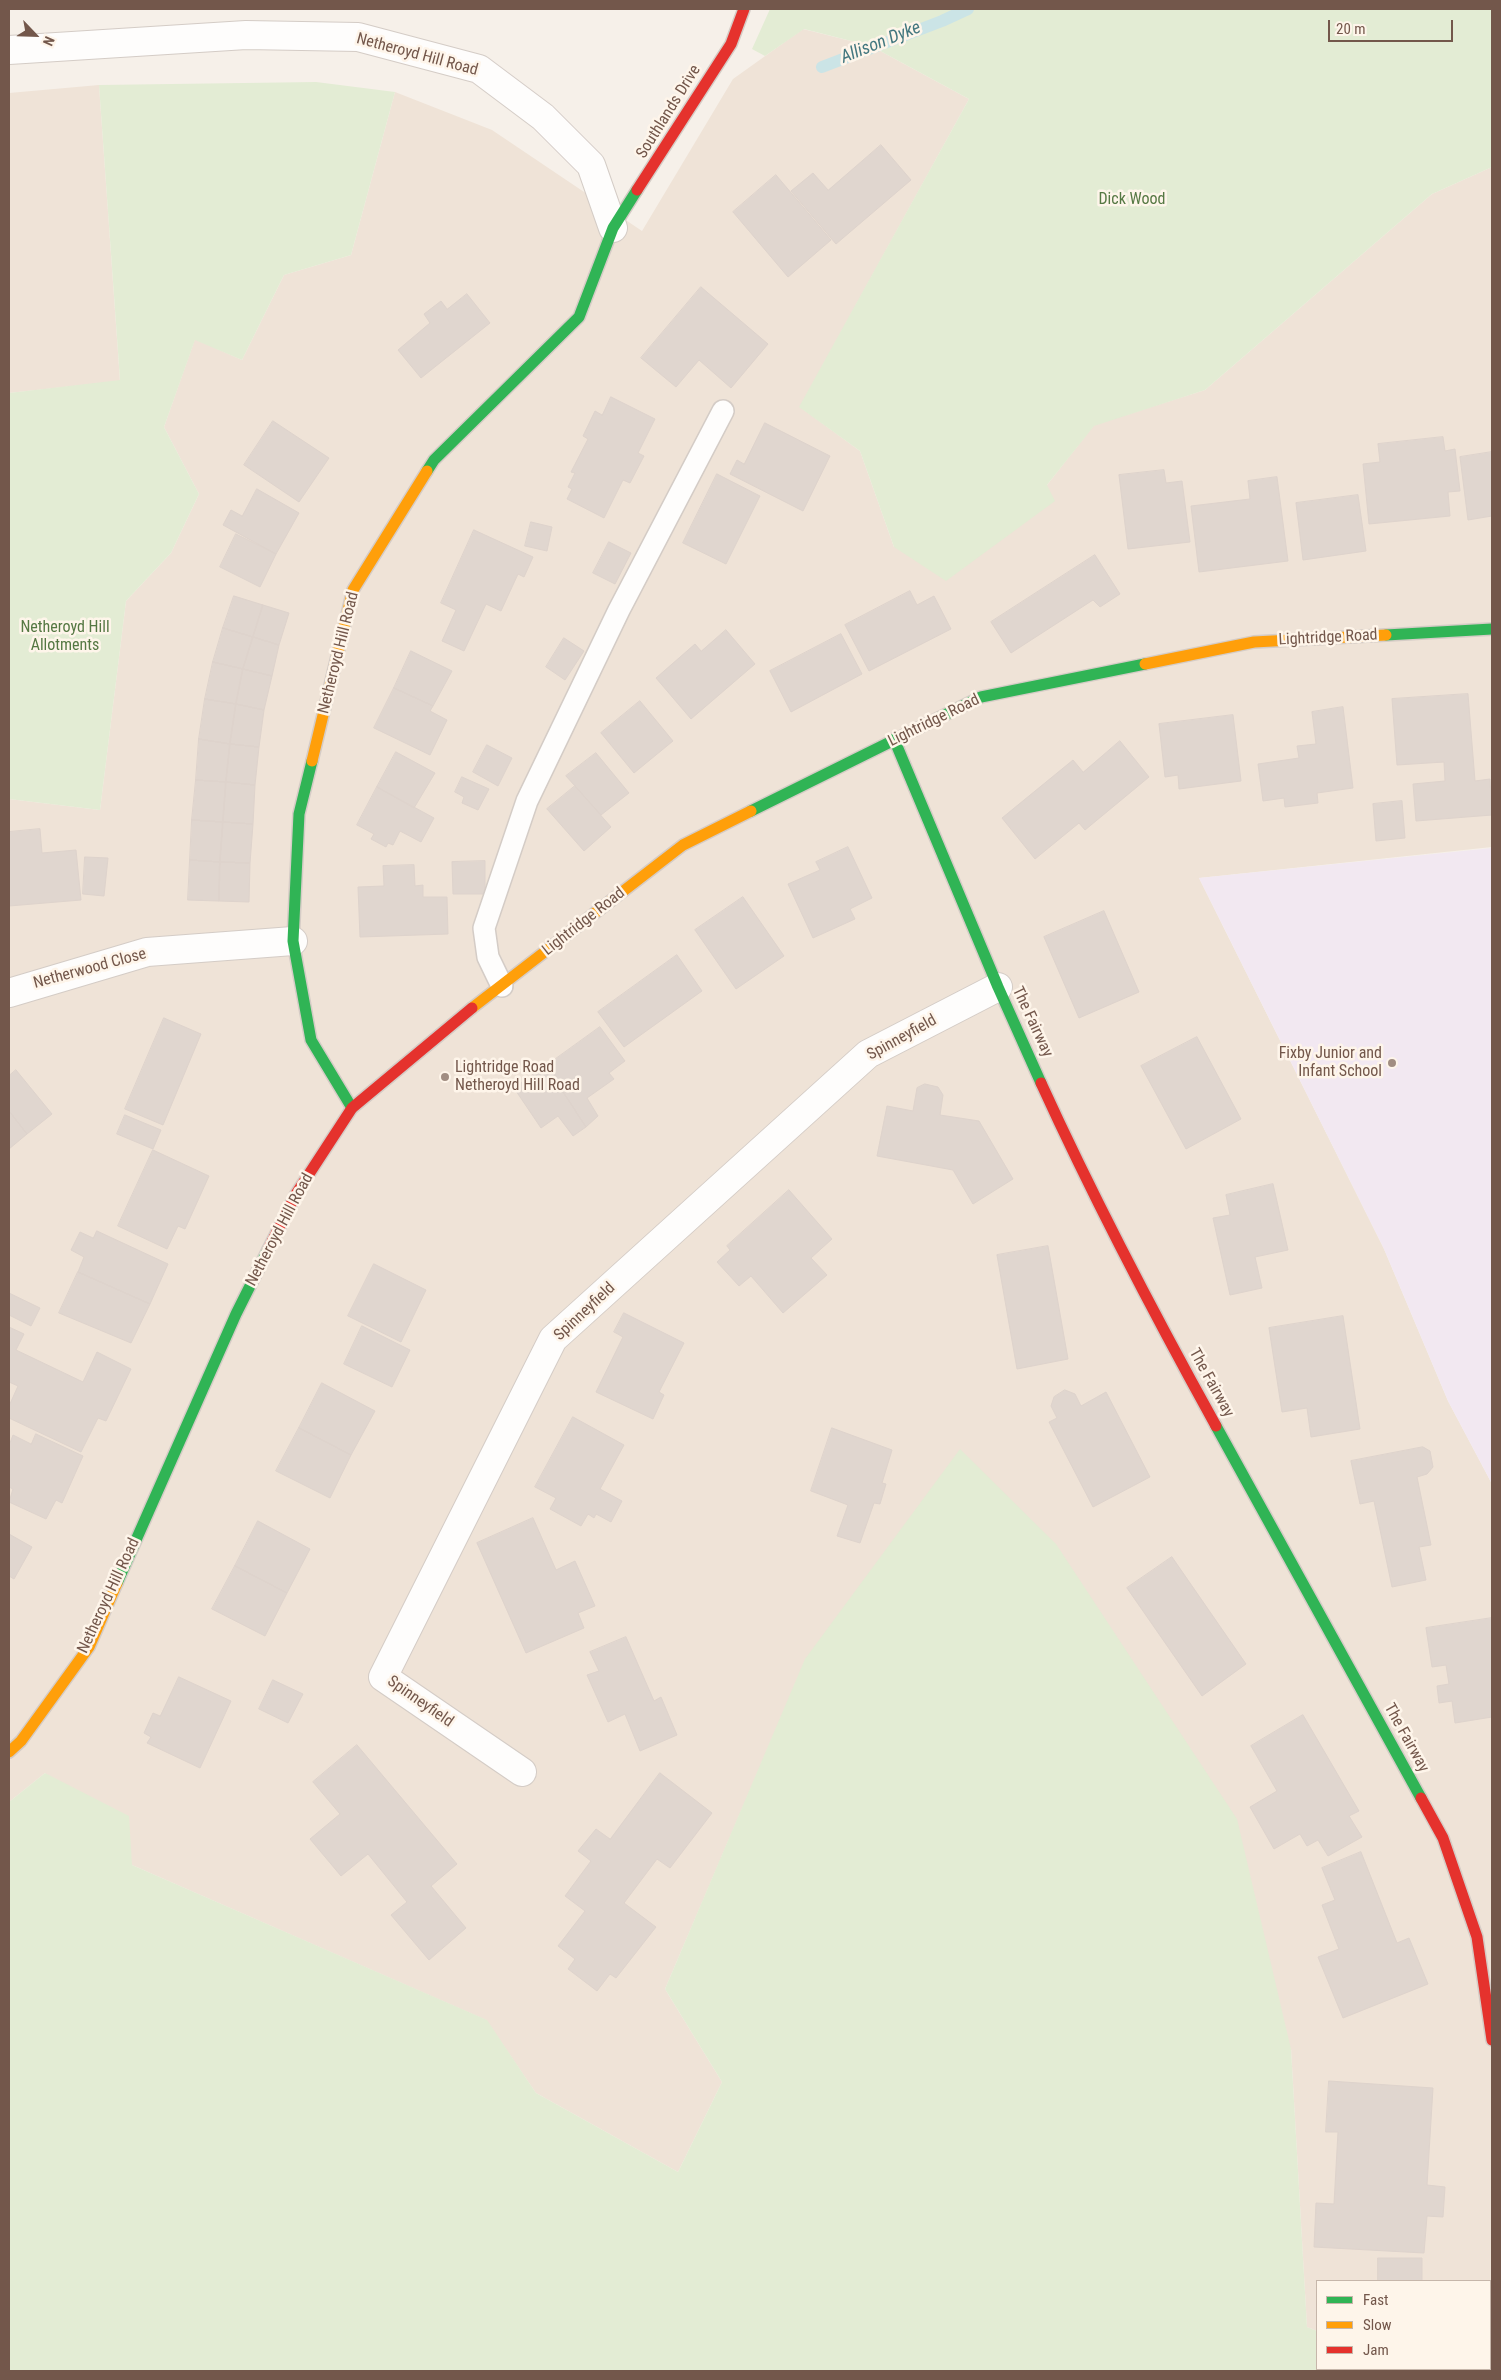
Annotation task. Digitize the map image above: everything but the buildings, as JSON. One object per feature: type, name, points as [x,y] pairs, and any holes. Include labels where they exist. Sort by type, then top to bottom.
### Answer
[{"type":"street","name":"Southlands Drive","points":[[613,228],[731,44],[744,9]]},
{"type":"street","name":"Netheroyd Hill Road","points":[[9,50],[246,35],[358,37],[480,69],[543,117],[591,165],[613,228],[579,317],[434,460],[353,590],[298,814],[293,941],[311,1040],[352,1108],[296,1194],[236,1314],[88,1646],[21,1741],[9,1752]]},
{"type":"street","name":"Lightridge Road","points":[[352,1108],[440,1033],[683,845],[981,697],[1254,642],[1492,629]]},
{"type":"street","name":"The Fairway","points":[[894,740],[998,987],[1073,1152],[1182,1365],[1443,1838],[1477,1937],[1492,2040]]},
{"type":"street","name":"Netherwood Close","points":[[9,993],[148,952],[293,941]]},
{"type":"street","name":"Spinneyfield","points":[[522,1772],[383,1677],[554,1339],[868,1054],[998,987]]},
{"type":"lane","points":[[502,986],[488,957],[484,928],[527,801],[619,610],[723,411]]},
{"type":"shaded area","points":[[803,29],[871,46],[969,99],[800,407],[860,451],[894,547],[1047,485],[1094,425],[1205,390],[1432,194],[1492,167],[1492,847],[1199,878],[1384,1249],[1448,1401],[1492,1484],[1492,2371],[1418,2370],[1491,2370],[1491,2280],[1316,2280],[1316,2331],[1307,2327],[1291,2049],[806,1659],[665,1989],[722,2082],[678,2172],[536,2093],[486,2020],[132,1865],[45,1773],[9,1802],[9,799],[100,810],[126,601],[171,553],[199,494],[164,427],[195,339],[242,360],[284,275],[351,255],[395,92],[492,130],[642,231],[733,79]]},
{"type":"shaded area","points":[[99,85],[120,381],[9,393],[9,93]]},
{"type":"shaded area","name":"Fixby Junior and Infant School","points":[[1492,848],[1492,1484],[1448,1401],[1384,1249],[1199,878]]},
{"type":"green space","name":"Dick Wood","points":[[770,9],[1492,9],[1492,167],[1432,194],[1205,390],[1094,426],[1047,485],[1055,501],[946,581],[894,547],[860,451],[799,407],[969,99],[871,46],[804,29],[765,56],[752,49]]},
{"type":"green space","name":"Netheroyd Hill Allotments","points":[[316,82],[395,92],[351,255],[284,275],[242,360],[195,340],[164,427],[199,494],[171,553],[126,601],[100,810],[9,799],[9,393],[120,380],[99,85]]},
{"type":"green space","points":[[960,1449],[1056,1544],[1237,1819],[1291,2049],[1307,2327],[1316,2331],[1316,2370],[1422,2371],[9,2371],[9,1802],[45,1773],[129,1816],[132,1865],[487,2020],[536,2093],[678,2172],[722,2082],[665,1989],[805,1659]]},
{"type":"waterway","name":"Allison Dyke","points":[[822,67],[942,21],[968,9]]},
{"type":"traffic: fast","points":[[427,471],[434,460],[579,317],[613,228],[637,190]]},
{"type":"traffic: fast","points":[[1386,635],[1492,629]]},
{"type":"traffic: fast","points":[[751,811],[981,697],[1145,664]]},
{"type":"traffic: fast","points":[[894,739],[998,987],[1041,1083]]},
{"type":"traffic: fast","points":[[312,761],[299,814],[293,941],[311,1040],[352,1108]]},
{"type":"traffic: fast","points":[[117,1583],[236,1314],[268,1250]]},
{"type":"traffic: fast","points":[[1216,1426],[1421,1798]]},
{"type":"traffic: slow","points":[[312,761],[353,590],[427,471]]},
{"type":"traffic: slow","points":[[1145,664],[1254,642],[1386,635]]},
{"type":"traffic: slow","points":[[472,1008],[683,845],[751,811]]},
{"type":"traffic: slow","points":[[9,1752],[21,1741],[89,1647],[117,1583]]},
{"type":"traffic: jam","points":[[637,190],[731,44],[744,9]]},
{"type":"traffic: jam","points":[[268,1250],[296,1194],[352,1108],[472,1008]]},
{"type":"traffic: jam","points":[[1041,1083],[1125,1256],[1216,1426]]},
{"type":"traffic: jam","points":[[1421,1798],[1443,1838],[1477,1937],[1492,2040]]},
{"type":"place","name":"Fixby Junior and Infant School","points":[[1392,1063]]},
{"type":"place","name":"Lightridge Road Netheroyd Hill Road","points":[[445,1077]]}]
